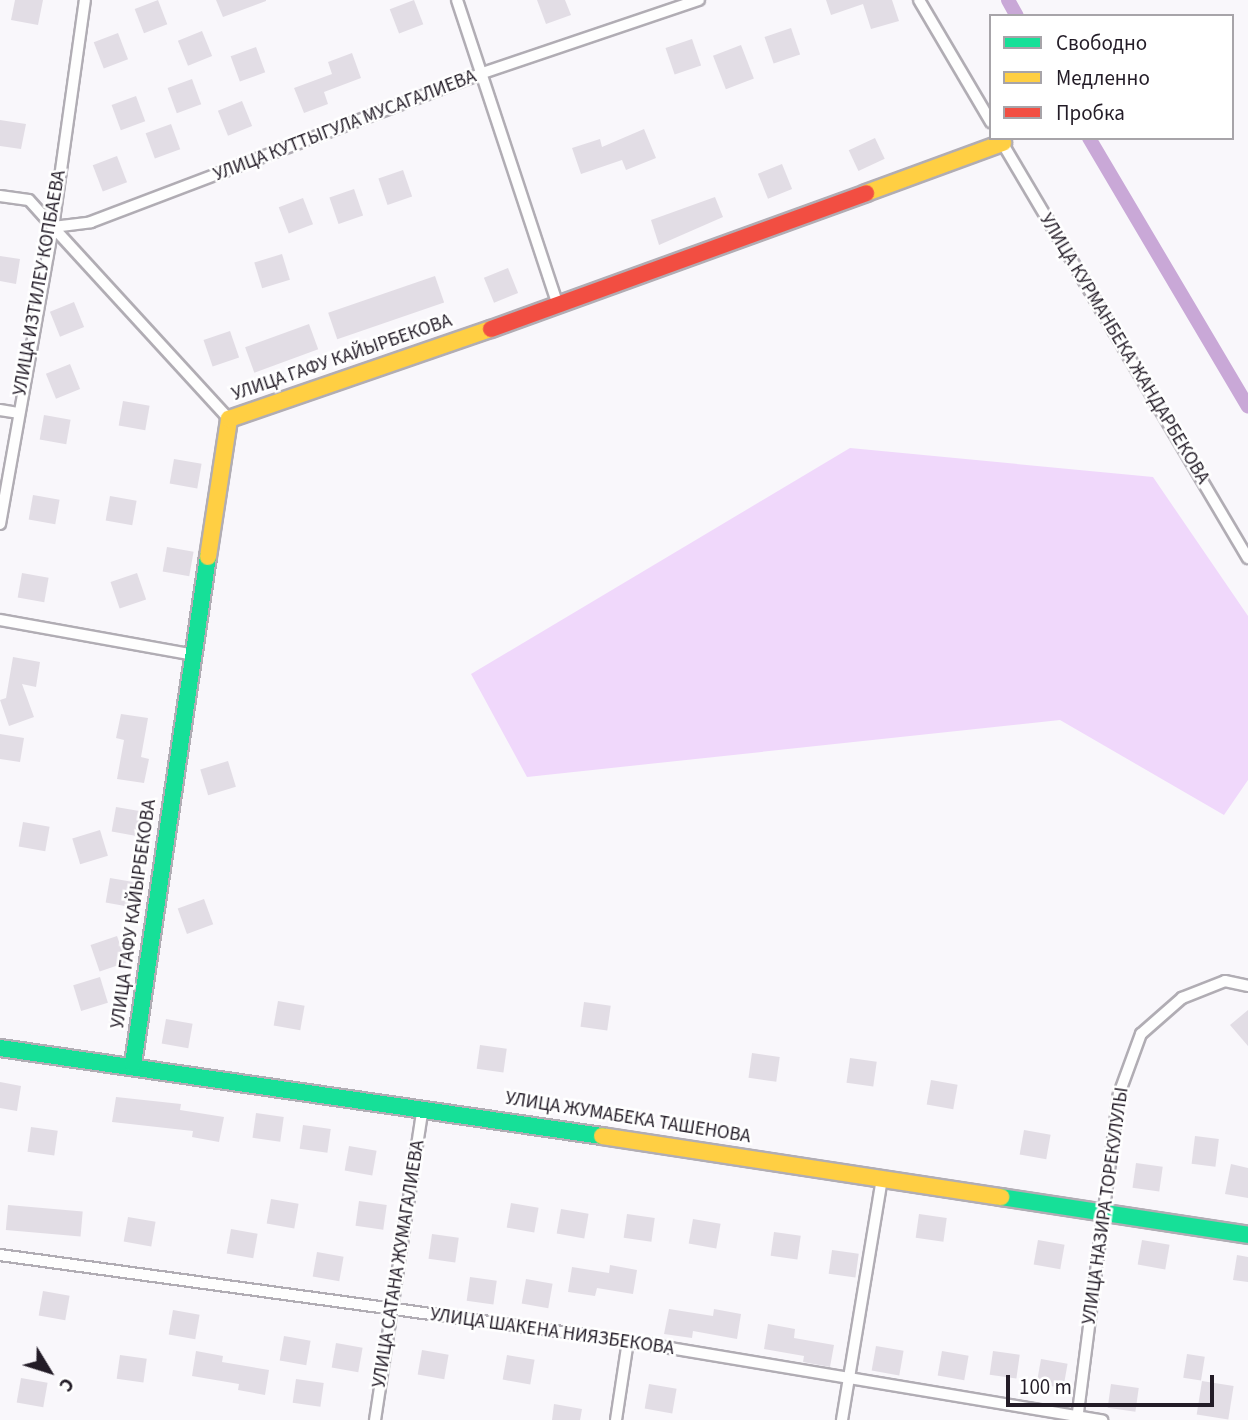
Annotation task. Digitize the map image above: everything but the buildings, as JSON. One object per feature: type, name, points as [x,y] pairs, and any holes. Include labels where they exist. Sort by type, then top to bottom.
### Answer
[{"type":"street","name":"УЛИЦА ИЗТИЛЕУ КОПБАЕВА","points":[[0,524],[53,227],[85,0]]},
{"type":"street","points":[[457,0],[558,306]]},
{"type":"street","name":"УЛИЦА КУТТЫГУЛА МУСАГАЛИЕВА","points":[[53,227],[91,222],[483,73],[699,0]]},
{"type":"street","points":[[919,0],[989,119]]},
{"type":"street","name":"УЛИЦА ГАФУ КАЙЫРБЕКОВА","points":[[133,1064],[229,419],[558,306],[1001,141]]},
{"type":"street","name":"УЛИЦА КУРМАНБЕКА ЖАНДАРБЕКОВА","points":[[1001,141],[1248,558]]},
{"type":"street","points":[[0,196],[29,200],[229,419]]},
{"type":"street","points":[[0,410],[18,413]]},
{"type":"street","points":[[0,620],[194,654]]},
{"type":"street","name":"УЛИЦА НАЗИРА ТОРЕКУЛУЛЫ","points":[[1077,1418],[1119,1094],[1141,1034],[1182,998],[1225,981],[1248,986]]},
{"type":"street","name":"УЛИЦА ЖУМАБЕКА ТАШЕНОВА","points":[[0,1048],[133,1064],[1248,1235]]},
{"type":"street","name":"УЛИЦА САТАНА ЖУМАГАЛИЕВА","points":[[375,1420],[423,1108]]},
{"type":"street","points":[[842,1420],[881,1178]]},
{"type":"street","name":"УЛИЦА ШАКЕНА НИЯЗБЕКОВА","points":[[0,1255],[628,1341],[1077,1418],[1102,1420]]},
{"type":"street","points":[[616,1420],[628,1341]]},
{"type":"shaded area","points":[[850,448],[1153,477],[1248,616],[1248,780],[1224,815],[1060,720],[527,777],[471,674]]},
{"type":"waterway","points":[[1008,0],[1016,14]]},
{"type":"waterway","points":[[1090,140],[1248,407]]},
{"type":"traffic: fast","points":[[133,1064],[208,557]]},
{"type":"traffic: fast","points":[[0,1048],[602,1136]]},
{"type":"traffic: fast","points":[[1001,1197],[1248,1235]]},
{"type":"traffic: slow","points":[[866,193],[1003,143]]},
{"type":"traffic: slow","points":[[208,557],[229,419],[491,329]]},
{"type":"traffic: slow","points":[[602,1136],[1001,1197]]},
{"type":"traffic: jam","points":[[491,329],[866,193]]}]
